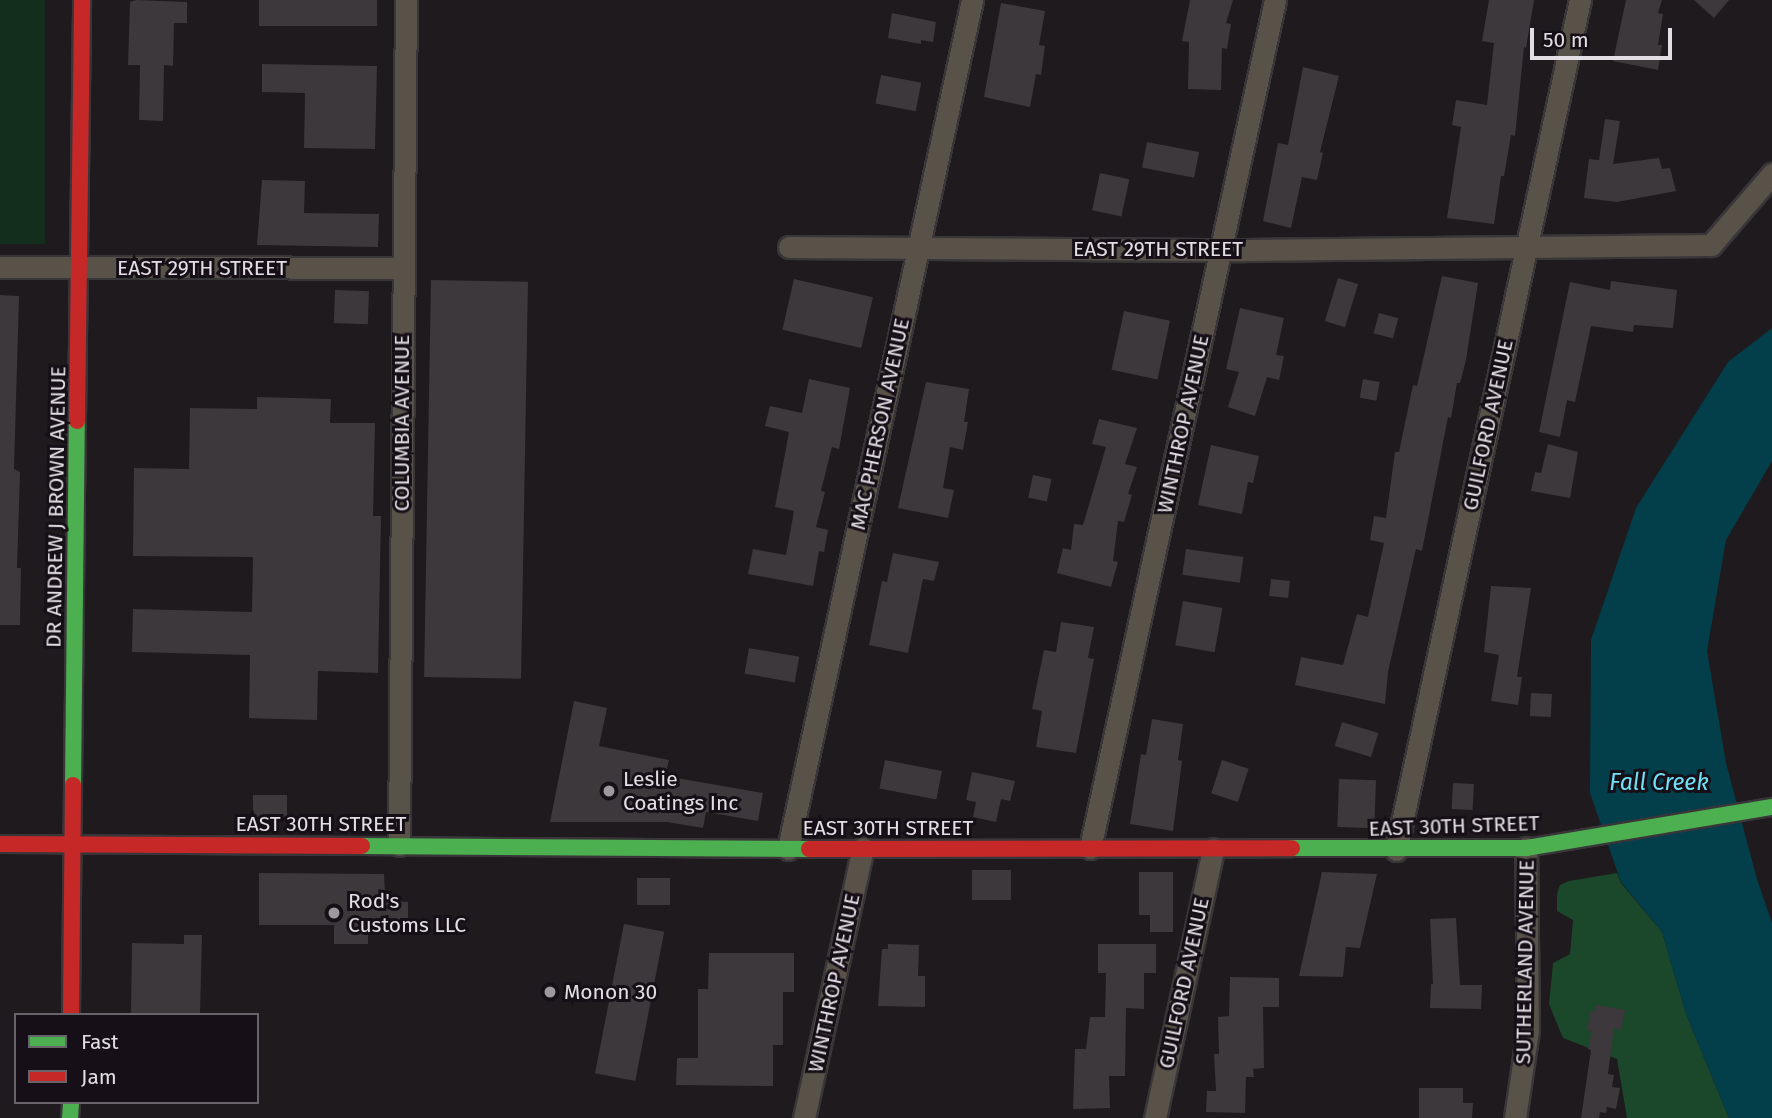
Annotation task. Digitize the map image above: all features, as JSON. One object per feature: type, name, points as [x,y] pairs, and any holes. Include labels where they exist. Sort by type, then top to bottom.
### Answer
[{"type":"main road","name":"DR ANDREW J BROWN AVENUE","points":[[72,1013],[82,0]]},
{"type":"main road","name":"EAST 30TH STREET","points":[[0,844],[788,849],[1526,848],[1772,807]]},
{"type":"street","name":"COLUMBIA AVENUE","points":[[399,845],[406,0]]},
{"type":"street","name":"MAC PHERSON AVENUE","points":[[788,849],[972,0]]},
{"type":"street","name":"WINTHROP AVENUE","points":[[1090,848],[1276,0]]},
{"type":"street","name":"GUILFORD AVENUE","points":[[1396,850],[1580,0]]},
{"type":"street","points":[[1527,247],[1711,245],[1772,174]]},
{"type":"street","name":"EAST 29TH STREET","points":[[789,247],[1527,247]]},
{"type":"street","name":"EAST 29TH STREET","points":[[0,267],[403,268]]},
{"type":"street","name":"WINTHROP AVENUE","points":[[804,1118],[863,848]]},
{"type":"street","name":"SUTHERLAND AVENUE","points":[[1515,1118],[1528,1030],[1526,848]]},
{"type":"street","name":"GUILFORD AVENUE","points":[[1155,1118],[1213,849]]},
{"type":"green space","points":[[0,0],[45,0],[45,244],[0,244]]},
{"type":"green space","points":[[1617,873],[1621,883],[1662,932],[1686,1014],[1729,1118],[1627,1118],[1617,1059],[1563,1038],[1549,1004],[1553,963],[1570,954],[1573,920],[1557,911],[1557,894],[1560,885],[1569,881]]},
{"type":"water","name":"Fall Creek","points":[[1772,328],[1772,461],[1726,540],[1707,651],[1726,763],[1757,879],[1772,923],[1772,1118],[1729,1118],[1686,1014],[1662,932],[1621,882],[1590,793],[1591,640],[1636,508],[1728,362]]},
{"type":"building","points":[[259,0],[377,0],[377,26],[259,26]]},
{"type":"building","points":[[1190,0],[1233,0],[1226,23],[1231,24],[1227,49],[1222,48],[1221,90],[1188,89],[1189,42],[1182,41]]},
{"type":"building","points":[[1489,0],[1534,0],[1526,48],[1524,47],[1515,136],[1511,135],[1504,176],[1501,176],[1494,224],[1447,218],[1461,127],[1452,125],[1456,100],[1487,105],[1494,43],[1482,41]]},
{"type":"building","points":[[1626,0],[1662,0],[1658,13],[1663,14],[1658,45],[1662,45],[1658,70],[1613,61]]},
{"type":"building","points":[[1694,0],[1729,0],[1714,18]]},
{"type":"building","points":[[130,2],[187,2],[187,23],[174,23],[173,66],[164,65],[163,121],[139,120],[140,65],[128,65]]},
{"type":"building","points":[[1001,3],[1045,11],[1039,45],[1045,46],[1041,75],[1036,74],[1030,107],[984,97]]},
{"type":"building","points":[[892,13],[936,22],[933,42],[921,40],[921,44],[888,38]]},
{"type":"building","points":[[262,64],[377,66],[375,149],[304,148],[305,93],[262,92]]},
{"type":"building","points":[[1303,67],[1339,76],[1320,152],[1323,153],[1317,180],[1302,177],[1291,228],[1263,221],[1278,143],[1288,145]]},
{"type":"building","points":[[881,75],[921,83],[916,111],[875,103]]},
{"type":"building","points":[[1605,119],[1620,121],[1613,164],[1659,158],[1662,169],[1670,168],[1676,191],[1617,202],[1584,198],[1589,159],[1599,160]]},
{"type":"building","points":[[1147,142],[1199,152],[1194,178],[1142,168]]},
{"type":"building","points":[[1100,173],[1129,179],[1121,216],[1092,210]]},
{"type":"building","points":[[262,180],[305,181],[304,213],[379,214],[378,247],[257,245]]},
{"type":"building","points":[[1442,276],[1478,283],[1466,360],[1460,383],[1457,383],[1451,418],[1448,417],[1422,551],[1416,549],[1388,672],[1385,704],[1295,685],[1301,657],[1343,665],[1357,614],[1368,617],[1384,543],[1370,540],[1374,516],[1386,518],[1395,452],[1399,452],[1413,385],[1417,386]]},
{"type":"building","points":[[1338,278],[1358,284],[1345,327],[1325,321]]},
{"type":"building","points":[[794,279],[873,297],[861,348],[782,330]]},
{"type":"building","points":[[431,280],[528,282],[521,679],[424,677]]},
{"type":"building","points":[[1611,281],[1677,290],[1673,328],[1634,325],[1633,332],[1591,326],[1575,402],[1567,400],[1560,437],[1539,432],[1570,282],[1610,290]]},
{"type":"building","points":[[335,290],[369,291],[368,324],[334,323]]},
{"type":"building","points":[[0,295],[19,296],[14,469],[20,472],[17,568],[21,568],[20,625],[0,625]]},
{"type":"building","points":[[1240,308],[1284,318],[1276,355],[1284,356],[1279,380],[1267,377],[1255,416],[1228,407],[1239,372],[1226,369]]},
{"type":"building","points":[[1124,311],[1170,321],[1157,379],[1112,370]]},
{"type":"building","points":[[1379,313],[1398,318],[1393,338],[1374,333]]},
{"type":"building","points":[[809,379],[850,388],[839,449],[832,447],[821,491],[825,492],[816,527],[828,530],[824,552],[819,551],[813,586],[748,574],[753,549],[786,555],[794,511],[775,507],[789,432],[765,426],[770,406],[802,413]]},
{"type":"building","points":[[1363,379],[1380,382],[1376,401],[1360,398]]},
{"type":"building","points":[[926,382],[969,389],[964,422],[968,422],[963,450],[950,447],[943,488],[954,490],[948,518],[898,508]]},
{"type":"building","points":[[257,397],[331,399],[330,423],[375,423],[373,516],[381,516],[378,673],[318,671],[317,720],[249,718],[250,655],[132,652],[133,609],[252,612],[253,557],[133,556],[134,468],[189,469],[190,408],[257,409]]},
{"type":"building","points":[[1099,419],[1137,428],[1125,464],[1137,467],[1128,494],[1132,495],[1124,522],[1118,521],[1113,561],[1118,562],[1111,587],[1057,573],[1063,548],[1071,550],[1074,524],[1083,525],[1106,447],[1092,444]]},
{"type":"building","points":[[1548,444],[1578,452],[1570,498],[1531,491],[1535,472],[1541,473]]},
{"type":"building","points":[[1211,445],[1259,456],[1253,483],[1248,482],[1242,514],[1198,505]]},
{"type":"building","points":[[1033,475],[1052,479],[1047,501],[1028,497]]},
{"type":"building","points":[[1186,549],[1243,557],[1240,583],[1182,575]]},
{"type":"building","points":[[893,553],[939,562],[934,581],[923,579],[908,653],[869,645],[882,581],[887,582]]},
{"type":"building","points":[[1271,579],[1290,581],[1288,598],[1269,596]]},
{"type":"building","points":[[1491,586],[1531,588],[1517,677],[1522,677],[1518,705],[1491,701],[1499,655],[1484,652]]},
{"type":"building","points":[[1183,601],[1222,608],[1215,652],[1175,645]]},
{"type":"building","points":[[1061,622],[1094,627],[1088,658],[1094,659],[1076,753],[1036,747],[1042,711],[1032,709],[1044,650],[1056,652]]},
{"type":"building","points":[[749,648],[799,657],[795,682],[744,674]]},
{"type":"building","points":[[1531,693],[1552,694],[1551,717],[1530,716]]},
{"type":"building","name":"Leslie Coatings Inc","points":[[574,701],[607,708],[599,746],[669,760],[665,776],[763,793],[758,821],[706,812],[703,828],[667,822],[550,822]]},
{"type":"building","points":[[1152,719],[1183,724],[1178,760],[1182,761],[1173,831],[1130,824],[1141,754],[1146,755]]},
{"type":"building","points":[[1342,722],[1378,733],[1371,757],[1335,746]]},
{"type":"building","points":[[885,760],[942,771],[936,800],[879,788]]},
{"type":"building","points":[[1222,760],[1249,769],[1238,802],[1211,793]]},
{"type":"building","points":[[972,772],[1015,781],[1010,801],[1001,799],[996,822],[973,817],[976,802],[966,800]]},
{"type":"building","points":[[1339,779],[1376,780],[1374,828],[1337,827]]},
{"type":"building","points":[[1453,783],[1474,784],[1473,810],[1452,809]]},
{"type":"building","points":[[253,795],[287,795],[287,817],[253,817]]},
{"type":"building","points":[[972,870],[1011,870],[1011,900],[972,900]]},
{"type":"building","points":[[1139,872],[1173,872],[1173,932],[1150,932],[1150,915],[1139,915]]},
{"type":"building","points":[[1322,872],[1377,874],[1360,948],[1346,947],[1343,977],[1299,976]]},
{"type":"building","name":"Rod's Customs LLC","points":[[259,873],[384,874],[385,892],[391,892],[392,901],[408,902],[408,924],[401,934],[368,934],[368,944],[334,944],[334,925],[259,925]]},
{"type":"building","points":[[637,878],[670,878],[670,905],[637,905]]},
{"type":"building","points":[[1456,918],[1460,985],[1482,985],[1481,1009],[1430,1008],[1433,984],[1430,919]]},
{"type":"building","points":[[624,924],[664,932],[635,1081],[595,1073]]},
{"type":"building","points":[[184,935],[202,935],[200,1013],[131,1013],[132,943],[184,944]]},
{"type":"building","points":[[888,944],[919,945],[918,976],[925,976],[925,1007],[878,1006],[882,949],[888,949]]},
{"type":"building","points":[[1098,944],[1156,944],[1156,973],[1144,973],[1144,1009],[1126,1008],[1125,1076],[1109,1076],[1110,1108],[1073,1109],[1075,1049],[1086,1049],[1090,1017],[1105,1017],[1106,973],[1098,973]]},
{"type":"building","points":[[709,953],[794,953],[794,992],[783,992],[783,1045],[773,1045],[773,1086],[676,1085],[677,1058],[698,1058],[698,989],[708,989]]},
{"type":"building","points":[[1230,977],[1279,978],[1279,1007],[1263,1007],[1264,1068],[1253,1069],[1254,1077],[1246,1077],[1245,1113],[1206,1112],[1207,1091],[1216,1091],[1214,1054],[1219,1054],[1218,1017],[1229,1016]]},
{"type":"building","points":[[1596,1005],[1625,1010],[1621,1030],[1614,1028],[1608,1074],[1614,1075],[1612,1087],[1620,1088],[1616,1109],[1607,1107],[1606,1113],[1600,1112],[1599,1118],[1581,1118],[1591,1050],[1588,1049],[1592,1031],[1587,1030],[1591,1010],[1595,1011]]},
{"type":"building","points":[[1419,1088],[1463,1088],[1463,1103],[1473,1103],[1472,1118],[1419,1118]]},
{"type":"traffic: fast","points":[[73,785],[77,421]]},
{"type":"traffic: fast","points":[[1292,848],[1526,848],[1772,807]]},
{"type":"traffic: fast","points":[[362,846],[809,849]]},
{"type":"traffic: fast","points":[[70,1118],[71,1104]]},
{"type":"traffic: jam","points":[[77,421],[82,0]]},
{"type":"traffic: jam","points":[[71,1013],[73,785]]},
{"type":"traffic: jam","points":[[0,844],[362,846]]},
{"type":"traffic: jam","points":[[809,849],[1292,848]]},
{"type":"place","name":"Leslie Coatings Inc","points":[[609,791]]},
{"type":"place","name":"Rod's Customs LLC","points":[[334,913]]},
{"type":"place","name":"Monon 30","points":[[550,992]]}]
